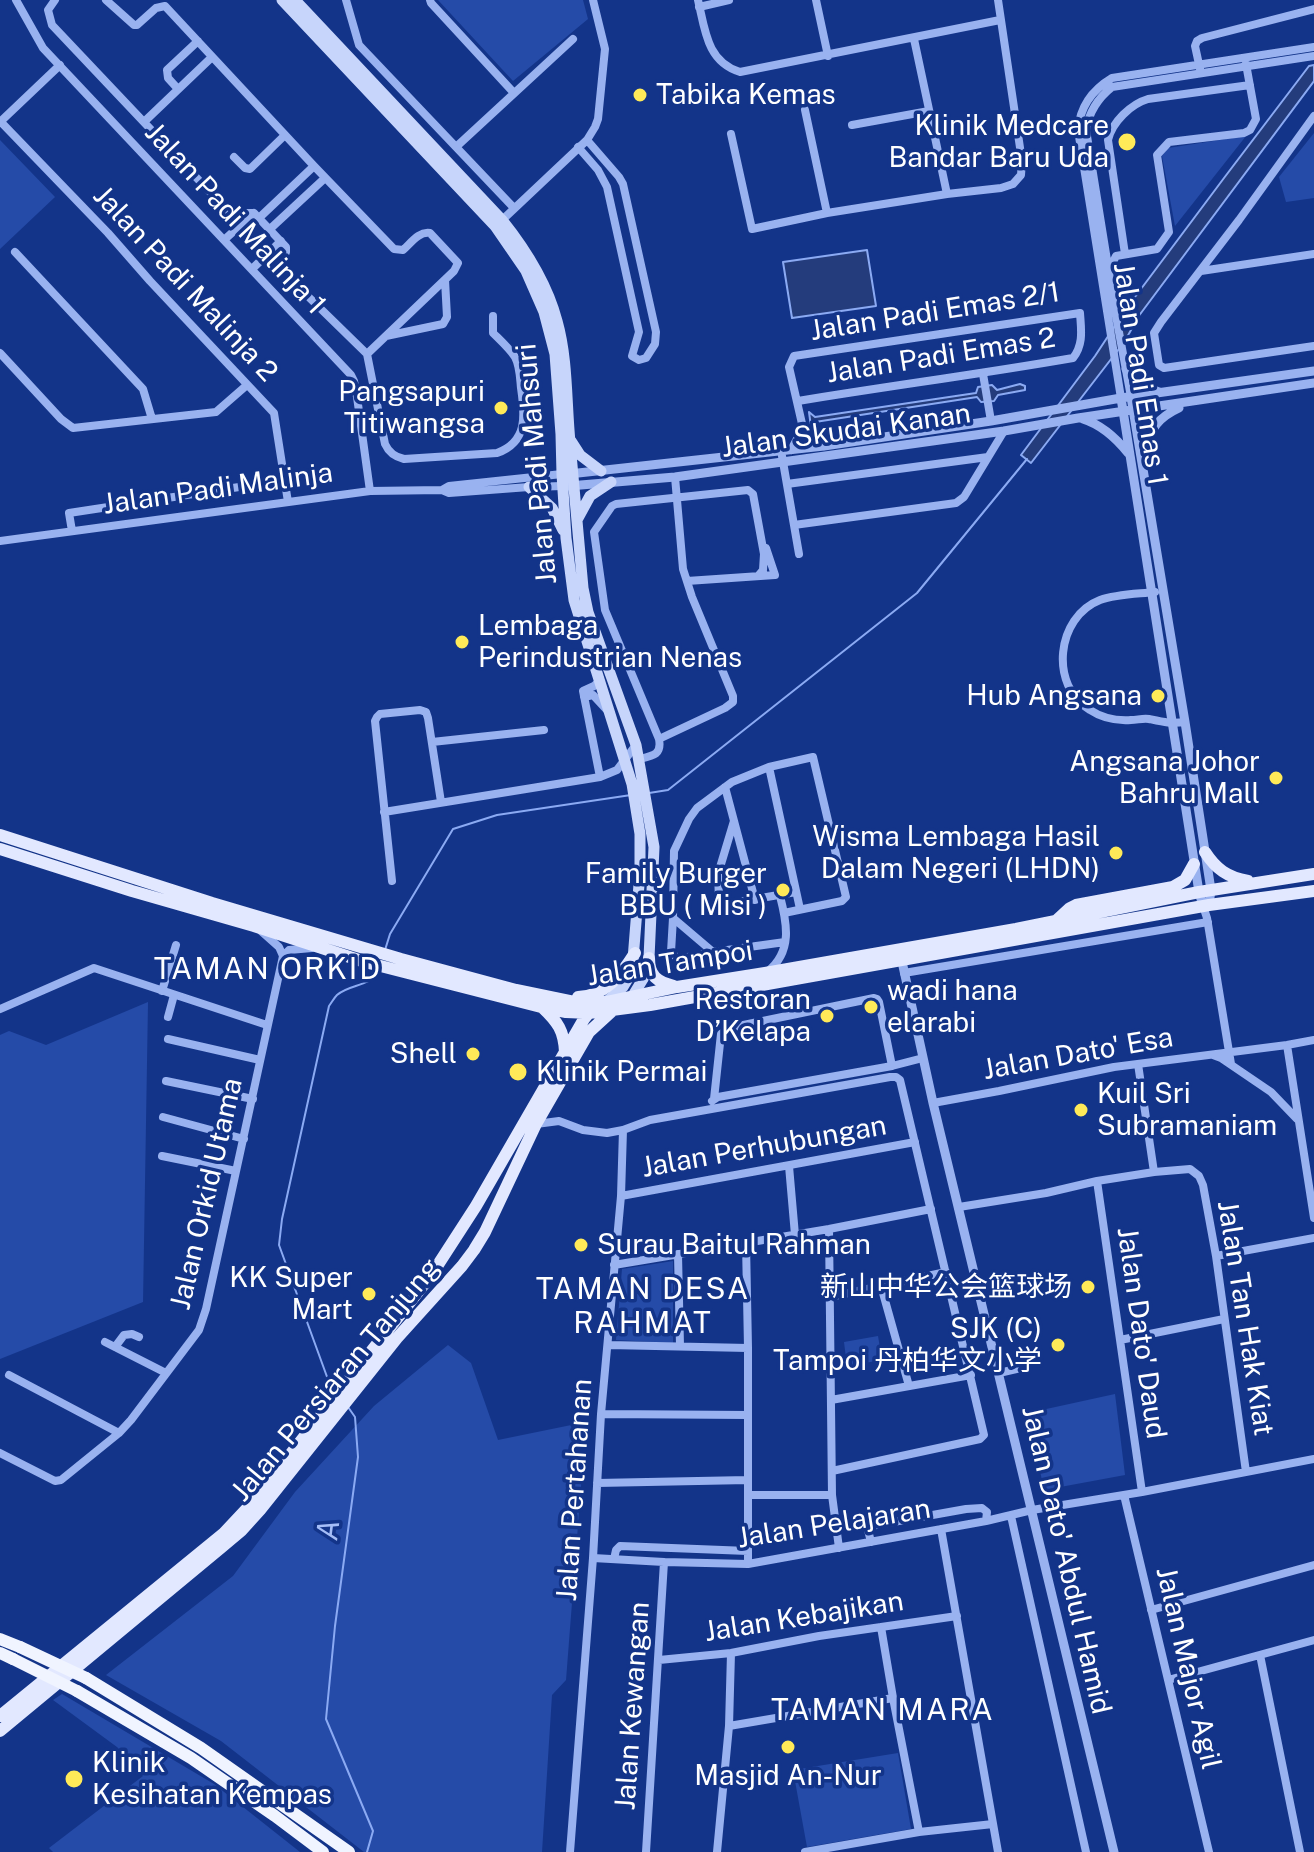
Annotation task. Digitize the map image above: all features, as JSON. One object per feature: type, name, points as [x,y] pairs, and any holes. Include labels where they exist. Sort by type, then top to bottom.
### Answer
[{"type":"highway","points":[[0,1639],[16,1653],[191,1758],[323,1852]]},
{"type":"highway","points":[[0,1653],[16,1653],[86,1678],[201,1748],[349,1852]]},
{"type":"main road","name":"Jalan Padi Mahsuri","points":[[282,0],[499,223],[536,289],[547,320],[555,354],[561,434],[577,519],[583,588],[588,612],[636,745],[642,812],[654,852],[649,958],[643,979],[632,997]]},
{"type":"main road","name":"Jalan Padi Mahsuri","points":[[295,0],[531,259],[544,284],[557,321],[567,388],[566,538],[574,600],[625,760],[638,784]]},
{"type":"main road","points":[[569,436],[580,455],[601,471]]},
{"type":"main road","points":[[577,519],[590,496],[611,482]]},
{"type":"main road","points":[[529,487],[552,508],[566,538]]},
{"type":"main road","name":"Jalan Padi Mahsuri","points":[[609,1006],[632,972],[642,812]]},
{"type":"main road","name":"Jalan Tampoi","points":[[0,835],[368,956],[541,1007],[589,1013],[609,1006]]},
{"type":"main road","name":"Jalan Tampoi","points":[[0,849],[320,947],[368,956]]},
{"type":"main road","points":[[1205,852],[1222,872],[1239,880],[1259,883]]},
{"type":"main road","points":[[1057,920],[1076,905],[1173,887],[1185,880],[1194,864]]},
{"type":"main road","name":"Jalan Tampoi","points":[[632,997],[765,973],[902,961],[1057,920],[1205,891],[1314,874]]},
{"type":"main road","name":"Jalan Tampoi","points":[[400,965],[570,1002],[644,1006],[1207,913],[1314,891]]},
{"type":"main road","points":[[516,990],[535,989],[566,996],[591,996],[621,975],[635,953]]},
{"type":"main road","points":[[649,958],[649,968],[654,978],[677,987]]},
{"type":"main road","name":"Jalan Persiaran Tanjung","points":[[0,1731],[241,1531],[397,1338],[474,1250],[536,1124],[589,1032],[609,1006],[632,997]]},
{"type":"main road","points":[[581,1048],[611,1021],[644,1006]]},
{"type":"main road","points":[[541,1007],[552,1016],[560,1030],[565,1052]]},
{"type":"main road","name":"Jalan Persiaran Tanjung","points":[[1,1714],[233,1524],[253,1502],[432,1274],[589,1013]]},
{"type":"main road","points":[[455,1239],[475,1221],[480,1221],[483,1230],[474,1250]]},
{"type":"street","name":"Jalan Padi Malinja 1","points":[[16,0],[40,44],[345,368],[354,381],[370,491]]},
{"type":"street","points":[[55,0],[48,10],[52,25],[228,211],[256,215],[270,229],[286,247],[280,265],[283,272],[367,354],[385,444],[391,453],[404,459],[497,453],[511,445],[520,433],[525,417],[518,368],[515,357],[493,333],[493,316]]},
{"type":"street","points":[[106,0],[134,25],[159,6],[165,6],[394,249],[403,250],[420,234],[430,233],[458,263],[458,267],[367,354]]},
{"type":"street","points":[[346,0],[359,45],[514,208]]},
{"type":"street","points":[[430,0],[514,93]]},
{"type":"street","points":[[499,223],[587,140],[595,127],[605,49],[593,0]]},
{"type":"street","points":[[729,0],[699,3],[712,52],[718,60],[740,72],[1000,20]]},
{"type":"street","points":[[816,0],[828,56]]},
{"type":"street","points":[[731,134],[752,229],[827,213],[1013,184],[1021,175],[1022,161],[998,0]]},
{"type":"street","points":[[1200,69],[1195,46],[1202,38],[1314,9]]},
{"type":"street","points":[[456,147],[573,39]]},
{"type":"street","points":[[914,39],[947,194]]},
{"type":"street","points":[[178,89],[168,78],[167,70],[198,41]]},
{"type":"street","name":"Jalan Padi Emas 1","points":[[1246,62],[1314,47]]},
{"type":"street","name":"Jalan Padi Emas 1","points":[[1205,891],[1205,852],[1164,591],[1128,411],[1078,130],[1079,118],[1089,97],[1112,78],[1314,56]]},
{"type":"street","points":[[145,121],[212,57]]},
{"type":"street","points":[[1109,273],[1111,264],[1121,255],[1157,249],[1169,232],[1157,155],[1162,147],[1169,142],[1250,130],[1256,119],[1246,62]]},
{"type":"street","points":[[0,122],[60,65]]},
{"type":"street","name":"Jalan Padi Emas 1","points":[[1112,319],[1109,273],[1086,130],[1091,112],[1112,87],[1200,69]]},
{"type":"street","points":[[1121,255],[1109,134],[1139,102],[1250,85]]},
{"type":"street","points":[[805,110],[827,213]]},
{"type":"street","points":[[852,125],[929,111]]},
{"type":"street","points":[[1314,116],[1154,333],[1159,365],[1164,368],[1314,346]]},
{"type":"street","name":"Jalan Padi Malinja 2","points":[[0,122],[272,410],[276,417],[288,502]]},
{"type":"street","points":[[234,157],[250,169],[285,135]]},
{"type":"street","points":[[578,147],[598,170],[607,187],[639,332],[632,356],[639,360],[646,358],[655,344],[656,332],[623,184],[587,140]]},
{"type":"street","points":[[224,240],[314,166]]},
{"type":"street","points":[[270,229],[325,178]]},
{"type":"street","points":[[607,187],[623,184]]},
{"type":"street","points":[[1104,239],[1108,249],[1121,255]]},
{"type":"street","points":[[252,269],[281,241]]},
{"type":"street","points":[[15,252],[143,389],[152,419]]},
{"type":"street","points":[[1200,271],[1314,254]]},
{"type":"street","points":[[385,337],[443,324],[447,317],[445,280]]},
{"type":"street","name":"Jalan Padi Emas 2/1","points":[[803,428],[789,367],[794,356],[1080,313],[1081,342]]},
{"type":"street","name":"Jalan Padi Emas 2","points":[[798,401],[1073,358],[1081,342]]},
{"type":"street","points":[[0,353],[73,428],[216,412],[247,385]]},
{"type":"street","name":"Jalan Padi Emas 1","points":[[1120,359],[1126,369],[1126,398]]},
{"type":"street","points":[[1126,369],[1134,383],[1163,393]]},
{"type":"street","name":"Jalan Skudai Kanan","points":[[568,480],[611,482],[675,477],[824,446],[1314,371]]},
{"type":"street","points":[[983,374],[991,421]]},
{"type":"street","name":"Jalan Skudai Kanan","points":[[568,480],[601,471],[1004,431],[1314,383]]},
{"type":"street","points":[[1075,418],[1094,422],[1136,455],[1159,420],[1189,403]]},
{"type":"street","points":[[799,554],[785,454],[803,428],[824,446]]},
{"type":"street","points":[[794,525],[956,503],[964,497],[1004,431]]},
{"type":"street","name":"Jalan Padi Emas 1","points":[[1136,455],[1152,592],[1194,864],[1205,891]]},
{"type":"street","points":[[787,484],[988,457]]},
{"type":"street","points":[[659,739],[733,702],[683,569],[675,477]]},
{"type":"street","points":[[72,531],[69,513],[285,480]]},
{"type":"street","name":"Jalan Padi Malinja","points":[[0,541],[370,491],[442,490],[449,493],[529,487],[568,480]]},
{"type":"street","name":"Jalan Padi Malinja","points":[[442,490],[449,486],[568,480]]},
{"type":"street","points":[[639,759],[655,755],[661,747],[605,610],[594,532],[616,504],[748,490],[753,494],[775,575],[687,581]]},
{"type":"street","points":[[758,576],[764,564],[761,532]]},
{"type":"street","points":[[1164,591],[1099,600],[1083,611],[1067,637],[1062,655],[1063,669],[1074,697],[1091,711],[1110,719],[1127,721],[1185,722]]},
{"type":"street","points":[[583,694],[599,681]]},
{"type":"street","points":[[583,694],[593,695],[611,717]]},
{"type":"street","points":[[583,694],[600,777]]},
{"type":"street","points":[[392,881],[375,721],[380,714],[426,712],[441,802]]},
{"type":"street","points":[[432,742],[544,730]]},
{"type":"street","points":[[384,812],[600,777],[617,770],[636,745]]},
{"type":"street","points":[[784,913],[842,901],[846,897],[813,757],[769,767],[732,782],[697,808],[674,854],[671,952],[674,957],[678,959],[785,942]]},
{"type":"street","points":[[769,767],[800,909]]},
{"type":"street","points":[[725,787],[755,900]]},
{"type":"street","points":[[734,821],[718,874],[719,899],[726,904],[796,892]]},
{"type":"street","points":[[654,852],[674,854]]},
{"type":"street","points":[[1205,891],[1231,1064]]},
{"type":"street","points":[[765,973],[782,957],[785,942],[780,896]]},
{"type":"street","points":[[673,918],[713,952]]},
{"type":"street","points":[[254,926],[273,940],[283,956],[289,950],[320,947]]},
{"type":"street","points":[[162,991],[176,945]]},
{"type":"street","name":"Jalan Orkid Utama","points":[[0,1453],[55,1481],[61,1480],[119,1433],[199,1330],[283,956]]},
{"type":"street","name":"Jalan Dato' Abdul Hamid","points":[[902,961],[933,1103],[1114,1852]]},
{"type":"street","points":[[0,1008],[94,968],[267,1025]]},
{"type":"street","points":[[168,1017],[174,995]]},
{"type":"street","points":[[704,1110],[714,1099],[721,1034],[729,1028],[874,998],[879,1002],[892,1066]]},
{"type":"street","points":[[168,1039],[260,1060]]},
{"type":"street","name":"Jalan Dato' Esa","points":[[933,1103],[1138,1064],[1314,1040]]},
{"type":"street","points":[[1287,1045],[1314,1218]]},
{"type":"street","points":[[1209,1054],[1231,1064],[1271,1092],[1298,1120]]},
{"type":"street","points":[[714,1099],[923,1058]]},
{"type":"street","points":[[1138,1064],[1154,1172]]},
{"type":"street","points":[[536,1124],[559,1121],[595,1133],[607,1133],[650,1120],[704,1110],[896,1077],[900,1080],[984,1435],[980,1439],[832,1471]]},
{"type":"street","points":[[166,1081],[253,1099]]},
{"type":"street","points":[[550,1102],[559,1121]]},
{"type":"street","points":[[163,1117],[244,1139]]},
{"type":"street","name":"Jalan Pertahanan","points":[[570,1852],[601,1414],[621,1196],[623,1130]]},
{"type":"street","name":"Jalan Perhubungan","points":[[621,1196],[915,1142]]},
{"type":"street","points":[[162,1156],[236,1171]]},
{"type":"street","points":[[789,1166],[795,1235]]},
{"type":"street","name":"Jalan Tan Hak Kiat","points":[[959,1207],[1154,1172],[1190,1169],[1199,1176],[1216,1256],[1246,1472]]},
{"type":"street","name":"Jalan Dato' Daud","points":[[1097,1181],[1142,1492]]},
{"type":"street","points":[[614,1265],[931,1209]]},
{"type":"street","points":[[829,1229],[832,1495],[839,1548]]},
{"type":"street","points":[[1216,1256],[1314,1238]]},
{"type":"street","points":[[746,1243],[748,1564]]},
{"type":"street","points":[[678,1254],[680,1346]]},
{"type":"street","points":[[830,1297],[946,1272]]},
{"type":"street","points":[[881,1286],[909,1386]]},
{"type":"street","points":[[1120,1340],[1224,1319]]},
{"type":"street","points":[[115,1347],[124,1335],[139,1337]]},
{"type":"street","points":[[105,1342],[166,1373]]},
{"type":"street","points":[[609,1345],[748,1348]]},
{"type":"street","points":[[999,1373],[1025,1367]]},
{"type":"street","points":[[9,1375],[119,1433]]},
{"type":"street","points":[[831,1400],[971,1375]]},
{"type":"street","points":[[601,1414],[748,1415]]},
{"type":"street","name":"Jalan Pelajaran","points":[[593,1558],[748,1564],[1314,1459]]},
{"type":"street","points":[[597,1483],[748,1480]]},
{"type":"street","points":[[748,1495],[832,1495]]},
{"type":"street","name":"Jalan Major Agil","points":[[1124,1495],[1209,1852]]},
{"type":"street","points":[[871,1542],[868,1530],[871,1526],[941,1513],[982,1508],[987,1512],[986,1521]]},
{"type":"street","points":[[1011,1516],[1086,1852]]},
{"type":"street","points":[[941,1529],[998,1852]]},
{"type":"street","points":[[614,1559],[620,1546],[748,1551]]},
{"type":"street","name":"Jalan Kewangan","points":[[646,1852],[664,1562]]},
{"type":"street","points":[[1151,1610],[1314,1565]]},
{"type":"street","name":"Jalan Kebajikan","points":[[659,1660],[731,1653],[957,1616]]},
{"type":"street","points":[[881,1627],[919,1832]]},
{"type":"street","points":[[1168,1680],[1314,1640]]},
{"type":"street","points":[[717,1852],[729,1726],[731,1653]]},
{"type":"street","points":[[1260,1655],[1300,1852]]},
{"type":"street","points":[[729,1726],[893,1698]]},
{"type":"street","points":[[805,1852],[919,1832],[993,1824]]},
{"type":"shaded area","points":[[438,0],[583,0],[588,19],[513,81]]},
{"type":"shaded area","points":[[1314,65],[1314,81],[1138,317],[1125,341],[1031,463],[1021,455],[1224,178],[1309,66]]},
{"type":"shaded area","points":[[1314,133],[1314,198],[1286,202],[1279,177]]},
{"type":"shaded area","points":[[1246,136],[1175,226],[1162,156],[1168,148]]},
{"type":"shaded area","points":[[0,140],[55,197],[0,249]]},
{"type":"shaded area","points":[[867,250],[876,306],[792,318],[783,262]]},
{"type":"shaded area","points":[[1020,384],[1025,386],[1025,390],[998,395],[994,401],[981,402],[977,397],[815,422],[811,427],[809,412],[815,417],[976,393],[978,387],[992,385],[997,390]]},
{"type":"shaded area","points":[[148,1002],[143,1302],[0,1359],[0,1035],[9,1031],[46,1045]]},
{"type":"shaded area","points":[[673,1261],[673,1343],[616,1340],[622,1269]]},
{"type":"shaded area","points":[[878,1336],[882,1360],[847,1366],[844,1342]]},
{"type":"shaded area","points":[[448,1345],[471,1363],[498,1440],[586,1422],[566,1680],[552,1695],[542,1852],[364,1852],[221,1741],[106,1675],[233,1576],[295,1492],[374,1406]]},
{"type":"shaded area","points":[[1115,1394],[1125,1475],[1044,1490],[1028,1413]]},
{"type":"shaded area","points":[[62,1694],[214,1784],[300,1852],[53,1852],[49,1848],[143,1776],[117,1747],[53,1700]]},
{"type":"shaded area","points":[[898,1753],[911,1829],[807,1847],[793,1770]]},
{"type":"waterway","points":[[649,793],[668,790],[917,593],[1027,459]]},
{"type":"waterway","points":[[385,950],[390,934],[453,829],[497,815],[631,795]]},
{"type":"waterway","points":[[334,1390],[279,1245],[329,1006],[337,995],[370,980],[378,972]]},
{"type":"waterway","name":"A","points":[[348,1407],[355,1417],[358,1457],[326,1719],[373,1831],[367,1852]]},
{"type":"place","name":"Tabika Kemas","points":[[640,95]]},
{"type":"place","name":"Klinik Medcare Bandar Baru Uda","points":[[1127,142]]},
{"type":"place","name":"Pangsapuri Titiwangsa","points":[[501,408]]},
{"type":"place","name":"Lembaga Perindustrian Nenas","points":[[462,642]]},
{"type":"place","name":"Hub Angsana","points":[[1158,696]]},
{"type":"place","name":"Angsana Johor Bahru Mall","points":[[1276,778]]},
{"type":"place","name":"Wisma Lembaga Hasil Dalam Negeri (LHDN)","points":[[1116,853]]},
{"type":"place","name":"Family Burger BBU ( Misi )","points":[[783,890]]},
{"type":"place","name":"wadi hana elarabi","points":[[871,1007]]},
{"type":"place","name":"Restoran D’Kelapa","points":[[827,1016]]},
{"type":"place","name":"Shell","points":[[473,1054]]},
{"type":"place","name":"Klinik Permai","points":[[518,1072]]},
{"type":"place","name":"Kuil Sri Subramaniam","points":[[1081,1110]]},
{"type":"place","name":"Surau Baitul Rahman","points":[[581,1245]]},
{"type":"place","name":"新山中华公会篮球场","points":[[1088,1287]]},
{"type":"place","name":"KK Super Mart","points":[[369,1294]]},
{"type":"place","name":"SJK (C) Tampoi 丹柏华文小学","points":[[1058,1345]]},
{"type":"place","name":"Masjid An-Nur","points":[[788,1747]]},
{"type":"place","name":"Klinik Kesihatan Kempas","points":[[74,1779]]},
{"type":"district","name":"TAMAN ORKID","points":[[268,970]]},
{"type":"district","name":"TAMAN DESA RAHMAT","points":[[643,1307]]},
{"type":"district","name":"TAMAN MARA","points":[[883,1711]]}]
